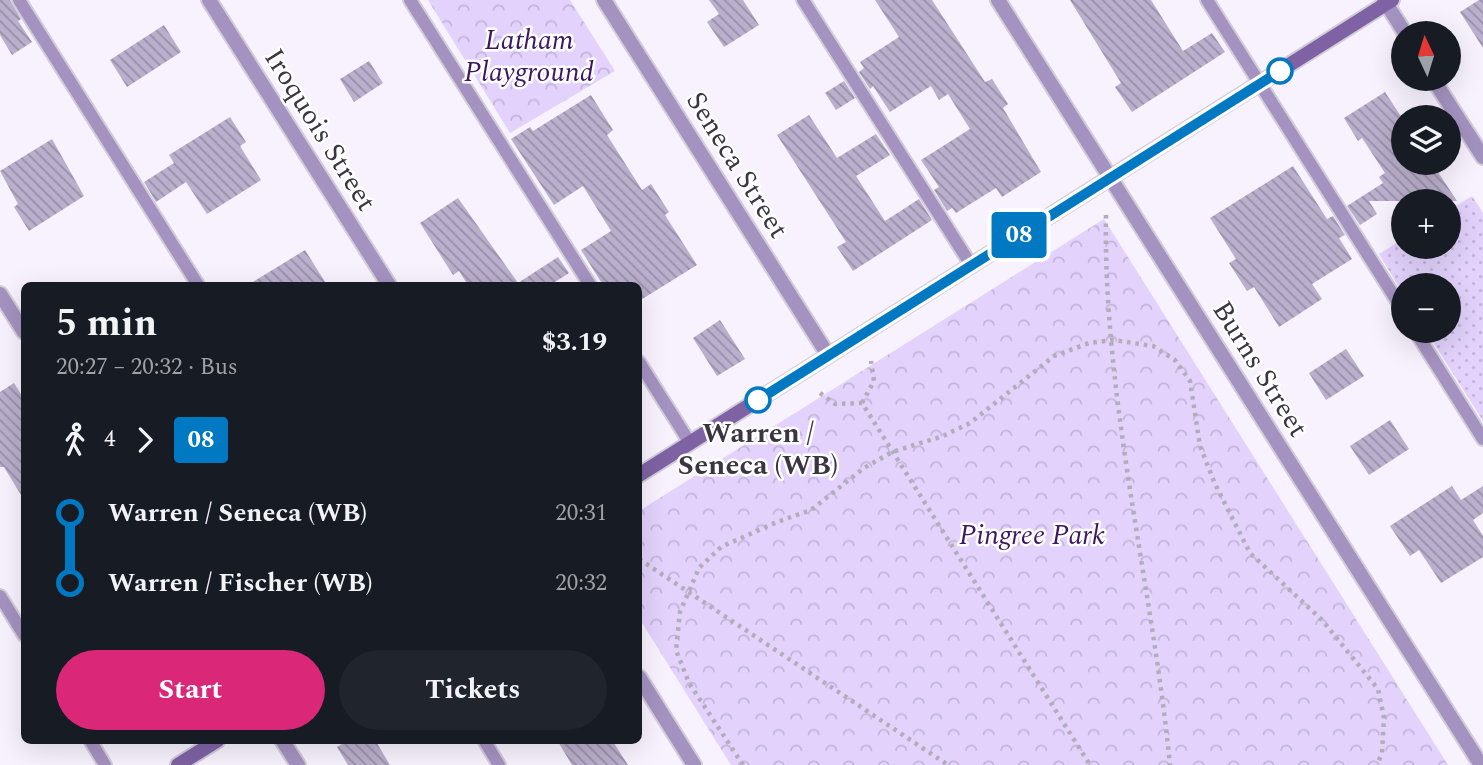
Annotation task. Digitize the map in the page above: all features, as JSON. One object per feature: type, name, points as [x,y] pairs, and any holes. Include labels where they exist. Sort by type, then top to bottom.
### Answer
[{"type":"main road","points":[[642,473],[1387,1]]},
{"type":"main road","points":[[178,765],[212,744]]},
{"type":"street","name":"Iroquois Street","points":[[209,0],[387,282]]},
{"type":"street","name":"Seneca Street","points":[[604,0],[828,355]]},
{"type":"street","name":"Burns Street","points":[[998,0],[1481,765]]},
{"type":"street","points":[[1387,1],[1398,21]]},
{"type":"street","points":[[1441,91],[1483,157]]},
{"type":"street","points":[[0,294],[21,327]]},
{"type":"street","points":[[642,682],[694,765]]},
{"type":"street","points":[[285,744],[298,765]]},
{"type":"lane","points":[[19,0],[196,282]]},
{"type":"lane","points":[[410,0],[588,282]]},
{"type":"lane","points":[[803,0],[971,265]]},
{"type":"lane","points":[[1207,0],[1391,291]]},
{"type":"lane","points":[[1423,343],[1483,439]]},
{"type":"lane","points":[[642,367],[690,443]]},
{"type":"lane","points":[[0,596],[21,630]]},
{"type":"lane","points":[[92,744],[105,765]]},
{"type":"lane","points":[[486,744],[499,765]]},
{"type":"path","points":[[1106,215],[1113,340],[1162,683],[1170,765]]},
{"type":"path","points":[[743,765],[689,683],[676,650],[680,612],[699,568],[721,547],[811,510],[864,468],[892,452],[943,436],[970,423],[1054,356],[1089,343],[1113,340],[1153,346],[1175,360],[1190,381],[1200,446],[1214,484],[1250,553],[1322,620],[1378,690],[1384,718],[1382,753],[1377,765]]},
{"type":"path","points":[[862,403],[874,380],[871,361]]},
{"type":"path","points":[[820,393],[835,404],[862,403]]},
{"type":"path","points":[[862,403],[1090,765]]},
{"type":"path","points":[[642,561],[948,765]]},
{"type":"green space","name":"Latham Playground","points":[[428,0],[570,0],[615,71],[510,133]]},
{"type":"green space","points":[[1472,196],[1483,213],[1483,421],[1434,343],[1461,343],[1461,273],[1391,274],[1379,254],[1391,246],[1391,259],[1461,259],[1461,203]]},
{"type":"green space","name":"Pingree Park","points":[[1104,219],[1448,765],[731,765],[642,623],[642,509]]},
{"type":"building","points":[[0,0],[10,0],[21,19],[18,21],[32,42],[12,55],[0,35]]},
{"type":"building","points":[[709,0],[743,0],[759,25],[724,47],[707,22],[719,14]]},
{"type":"building","points":[[875,0],[932,0],[985,82],[992,79],[1008,104],[1003,108],[1041,172],[1002,197],[996,188],[956,213],[952,208],[947,211],[934,190],[939,187],[921,160],[970,129],[948,94],[939,100],[931,86],[890,112],[873,86],[870,89],[859,72],[864,68],[860,62],[899,37]]},
{"type":"building","points":[[1070,0],[1151,0],[1183,51],[1212,33],[1225,52],[1132,112],[1115,87],[1121,83]]},
{"type":"building","points":[[1483,0],[1483,48],[1460,12]]},
{"type":"building","points":[[164,25],[181,52],[127,87],[110,60]]},
{"type":"building","points":[[369,61],[383,83],[354,102],[340,79]]},
{"type":"building","points":[[844,81],[855,98],[836,110],[825,93]]},
{"type":"building","points":[[1385,92],[1394,105],[1391,105],[1391,175],[1440,175],[1449,189],[1391,189],[1391,201],[1369,201],[1377,214],[1360,225],[1347,206],[1383,183],[1379,177],[1385,173],[1362,138],[1358,141],[1344,118]]},
{"type":"building","points":[[591,95],[613,130],[607,135],[642,190],[651,184],[669,212],[665,215],[697,265],[642,299],[642,282],[601,282],[581,250],[611,231],[583,186],[554,205],[511,139],[530,127],[533,131]]},
{"type":"building","points":[[809,115],[837,158],[876,134],[890,155],[856,176],[885,221],[919,199],[932,220],[853,271],[837,247],[846,242],[777,135]]},
{"type":"building","points":[[230,117],[246,142],[240,146],[261,180],[207,214],[186,182],[156,202],[144,182],[174,163],[169,155]]},
{"type":"building","points":[[52,139],[84,196],[29,231],[14,207],[18,204],[0,171]]},
{"type":"building","points":[[1293,166],[1327,219],[1333,216],[1345,235],[1339,238],[1352,259],[1312,284],[1322,299],[1279,327],[1254,287],[1247,291],[1229,263],[1236,259],[1210,218]]},
{"type":"building","points":[[458,198],[517,282],[466,282],[459,271],[453,275],[420,223]]},
{"type":"building","points":[[305,250],[325,282],[253,282]]},
{"type":"building","points":[[558,257],[569,273],[555,282],[520,282]]},
{"type":"building","points":[[720,320],[745,359],[717,376],[693,338]]},
{"type":"building","points":[[1346,349],[1364,376],[1326,400],[1309,373]]},
{"type":"building","points":[[14,383],[21,394],[21,495],[4,467],[0,467],[0,392]]},
{"type":"building","points":[[1390,420],[1409,449],[1369,475],[1350,446]]},
{"type":"building","points":[[1452,486],[1461,500],[1483,486],[1483,513],[1473,520],[1483,536],[1483,557],[1441,583],[1419,550],[1410,556],[1390,526]]},
{"type":"building","points":[[342,744],[377,744],[390,765],[348,765],[337,747]]},
{"type":"building","points":[[559,744],[615,744],[628,765],[572,765]]},
{"type":"bus line","name":"08","points":[[758,400],[1280,71]]},
{"type":"place","name":"Warren / Seneca (WB)","points":[[758,400]]}]
